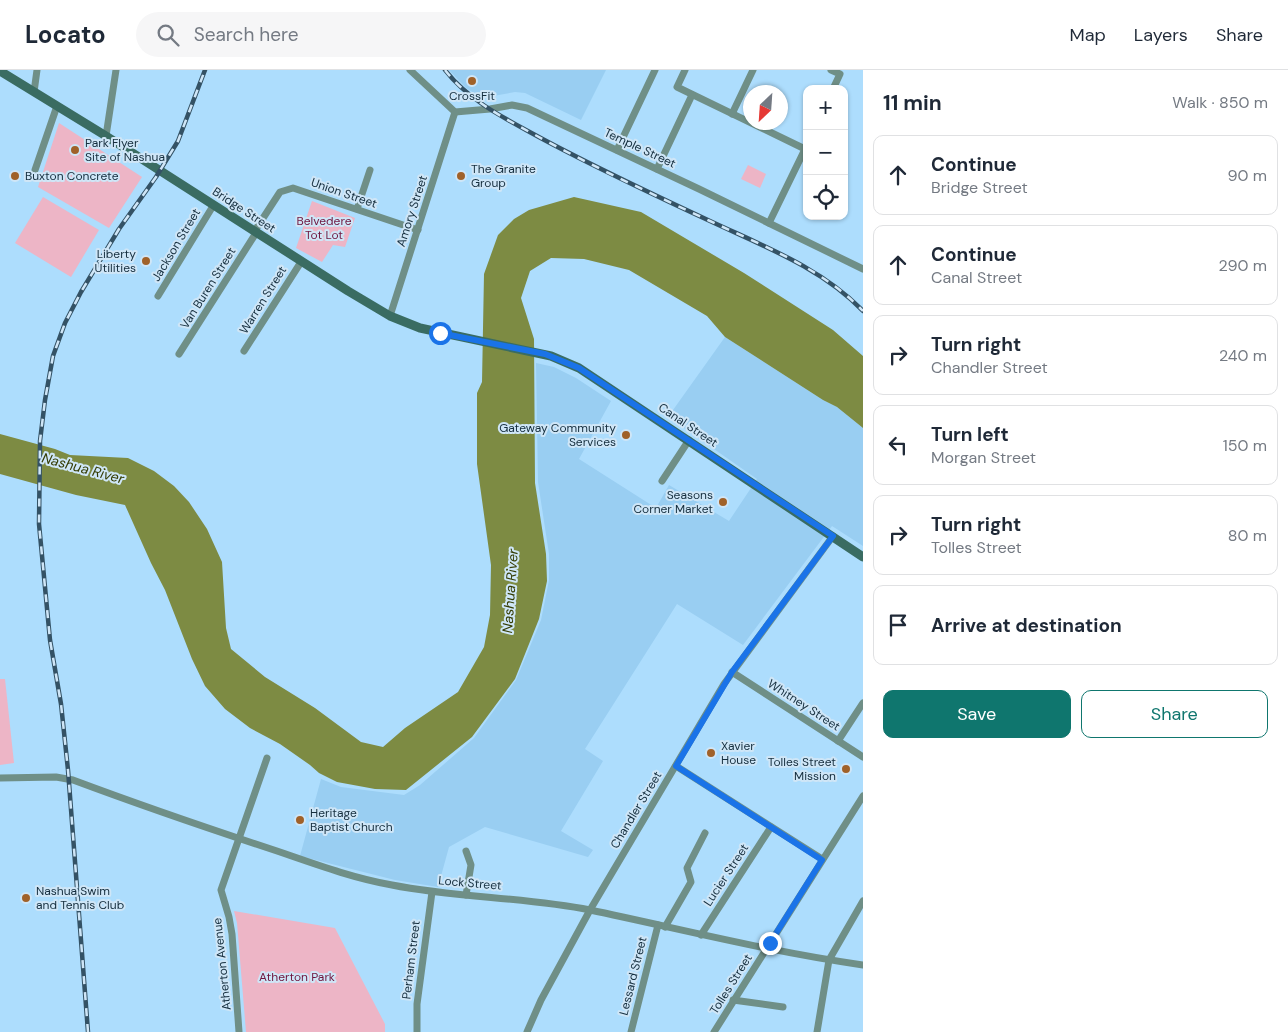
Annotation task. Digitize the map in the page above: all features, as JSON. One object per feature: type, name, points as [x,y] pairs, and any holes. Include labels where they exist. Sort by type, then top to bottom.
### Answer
[{"type":"street","points":[[34,92],[37,70]]},
{"type":"street","points":[[106,136],[116,70]]},
{"type":"street","points":[[410,70],[455,112]]},
{"type":"street","points":[[617,150],[655,70]]},
{"type":"street","points":[[685,70],[677,87],[803,146]]},
{"type":"street","points":[[732,114],[753,70]]},
{"type":"street","points":[[831,70],[840,74],[836,85]]},
{"type":"street","name":"Bridge Street","points":[[0,71],[106,136],[301,262],[390,316],[420,328],[545,354]]},
{"type":"street","points":[[657,169],[692,95]]},
{"type":"street","name":"Temple Street","points":[[455,112],[512,105],[522,106],[863,269]]},
{"type":"street","points":[[35,170],[57,106]]},
{"type":"street","name":"Amory Street","points":[[390,316],[455,112]]},
{"type":"street","points":[[769,223],[803,153]]},
{"type":"street","points":[[357,209],[370,170]]},
{"type":"street","name":"Union Street","points":[[255,233],[280,192],[286,189],[297,188],[418,230]]},
{"type":"street","name":"Jackson Street","points":[[158,296],[213,206]]},
{"type":"street","name":"Van Buren Street","points":[[179,354],[255,233]]},
{"type":"street","name":"Warren Street","points":[[244,351],[301,262]]},
{"type":"street","name":"Canal Street","points":[[545,354],[568,362],[585,371],[863,557]]},
{"type":"street","points":[[662,481],[689,440]]},
{"type":"street","name":"Chandler Street","points":[[527,1032],[540,1000],[590,910],[732,672],[833,536]]},
{"type":"street","name":"Whitney Street","points":[[732,672],[863,757]]},
{"type":"street","points":[[838,740],[863,702]]},
{"type":"street","name":"Atherton Avenue","points":[[239,1032],[231,923],[221,893],[238,838],[267,758]]},
{"type":"street","points":[[676,766],[822,860]]},
{"type":"street","name":"Lock Street","points":[[0,778],[73,780],[238,838],[362,878],[390,885],[432,892],[526,900],[590,910],[766,949],[863,965]]},
{"type":"street","name":"Tolles Street","points":[[714,1032],[863,796]]},
{"type":"street","name":"Lucier Street","points":[[701,935],[770,827]]},
{"type":"street","name":"Lessard Street","points":[[631,1032],[661,926],[691,882],[687,868],[705,833]]},
{"type":"street","points":[[466,851],[471,865],[466,895]]},
{"type":"street","name":"Perham Street","points":[[418,1032],[416,1004],[432,892]]},
{"type":"street","points":[[817,1032],[829,960],[863,901]]},
{"type":"street","points":[[734,1000],[783,1007]]},
{"type":"shaded area","points":[[449,70],[606,70],[581,120],[525,93],[515,92],[482,98],[466,88]]},
{"type":"shaded area","points":[[725,337],[837,407],[863,428],[863,546],[832,526],[743,645],[677,604],[585,749],[603,761],[561,831],[593,850],[588,857],[485,827],[449,847],[438,887],[395,880],[300,856],[321,779],[341,787],[404,795],[420,785],[474,738],[516,680],[541,620],[549,580],[549,554],[538,482],[536,363],[554,367],[576,378],[611,401],[579,459],[656,508],[669,485],[729,521],[757,479],[668,417]]},
{"type":"green space","name":"Park Flyer Site of Nashua","points":[[59,123],[142,177],[109,228],[38,187]]},
{"type":"green space","points":[[748,165],[766,174],[760,188],[741,179]]},
{"type":"green space","points":[[43,197],[99,230],[71,277],[15,243]]},
{"type":"green space","name":"Belvedere Tot Lot","points":[[312,201],[355,218],[345,247],[333,245],[322,262],[296,248]]},
{"type":"green space","points":[[0,679],[5,679],[14,763],[0,765]]},
{"type":"green space","name":"Atherton Park","points":[[234,911],[335,928],[385,1024],[385,1032],[246,1032],[237,923]]},
{"type":"water","name":"Nashua River","points":[[574,197],[641,212],[744,273],[833,330],[863,356],[863,428],[837,407],[725,337],[707,316],[629,270],[584,259],[551,258],[530,271],[521,298],[534,339],[535,483],[546,554],[547,581],[539,619],[515,679],[472,737],[406,790],[375,789],[337,782],[319,773],[280,744],[250,728],[225,709],[205,686],[192,659],[165,590],[125,505],[76,495],[0,474],[0,434],[70,455],[128,458],[154,471],[174,486],[189,502],[207,529],[222,562],[226,628],[231,649],[265,677],[315,708],[361,742],[383,747],[405,728],[458,692],[484,647],[490,615],[491,565],[477,464],[477,393],[482,382],[484,274],[498,235],[514,219],[529,210]]},
{"type":"railway","points":[[88,1032],[68,770],[61,704],[50,640],[39,524],[40,441],[53,356],[65,323],[81,292],[119,229],[156,177],[178,141],[205,70]]},
{"type":"railway","points":[[445,70],[464,90],[499,115],[601,169],[791,259],[829,282],[863,311]]},
{"type":"place","name":"CrossFit","points":[[472,81]]},
{"type":"place","name":"Park Flyer Site of Nashua","points":[[75,150]]},
{"type":"place","name":"Buxton Concrete","points":[[15,176]]},
{"type":"place","name":"The Granite Group","points":[[461,176]]},
{"type":"place","name":"Liberty Utilities","points":[[146,261]]},
{"type":"place","name":"Gateway Community Services","points":[[626,435]]},
{"type":"place","name":"Seasons Corner Market","points":[[723,502]]},
{"type":"place","name":"Xavier House","points":[[711,753]]},
{"type":"place","name":"Tolles Street Mission","points":[[846,769]]},
{"type":"place","name":"Heritage Baptist Church","points":[[300,820]]},
{"type":"place","name":"Nashua Swim and Tennis Club","points":[[26,898]]},
{"type":"route","points":[[440,333],[545,354],[579,368],[833,536],[732,672],[676,766],[822,860],[770,943]]}]
